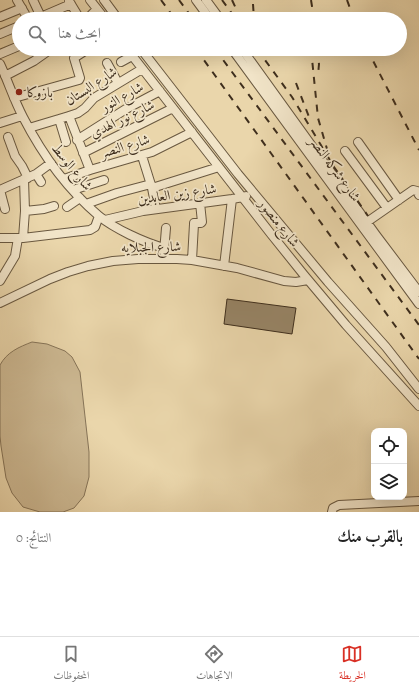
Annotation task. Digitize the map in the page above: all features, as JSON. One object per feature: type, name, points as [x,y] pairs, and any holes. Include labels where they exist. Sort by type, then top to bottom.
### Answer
[{"type":"street","points":[[17,0],[24,12]]},
{"type":"street","points":[[32,0],[36,12]]},
{"type":"street","points":[[90,0],[99,12]]},
{"type":"street","points":[[104,0],[113,12]]},
{"type":"street","points":[[196,0],[205,12]]},
{"type":"street","points":[[206,0],[215,12]]},
{"type":"street","points":[[50,12],[69,2],[75,12]]},
{"type":"street","points":[[12,12],[22,8]]},
{"type":"street","points":[[94,12],[97,9]]},
{"type":"street","points":[[0,17],[12,12]]},
{"type":"street","points":[[0,34],[12,29]]},
{"type":"street","points":[[0,54],[12,49]]},
{"type":"street","points":[[5,76],[41,56]]},
{"type":"street","points":[[14,98],[79,80],[80,78],[74,58],[77,56]]},
{"type":"street","points":[[121,62],[126,56]]},
{"type":"street","name":"شارع منصور","points":[[133,56],[308,280],[346,325],[419,406]]},
{"type":"street","name":"شارع منصور","points":[[146,56],[230,165],[328,282],[386,347],[419,389]]},
{"type":"street","name":"شارع شركه النصر","points":[[237,56],[419,304]]},
{"type":"street","name":"شارع شركه النصر","points":[[247,56],[419,292]]},
{"type":"street","points":[[107,63],[118,83]]},
{"type":"street","name":"شارع الوسط","points":[[0,64],[22,116],[51,164],[72,190],[102,218],[139,239],[164,248]]},
{"type":"street","name":"شارع البستان","points":[[29,128],[78,113],[94,98],[142,69]]},
{"type":"street","name":"شارع النور","points":[[78,140],[126,109],[160,91]]},
{"type":"street","name":"شارع نور الهدي","points":[[82,153],[173,108]]},
{"type":"street","points":[[0,123],[22,116]]},
{"type":"street","points":[[69,116],[82,153],[90,170]]},
{"type":"street","points":[[59,119],[66,142]]},
{"type":"street","name":"شارع النصر","points":[[64,179],[90,170],[142,156],[192,132]]},
{"type":"street","points":[[0,281],[3,272],[14,256],[21,238],[25,211],[26,178],[22,166],[15,156],[8,137]]},
{"type":"street","points":[[358,142],[399,200]]},
{"type":"street","points":[[345,151],[387,208]]},
{"type":"street","points":[[142,156],[156,209]]},
{"type":"street","points":[[5,208],[0,190],[36,174],[51,164]]},
{"type":"street","points":[[67,207],[83,201],[151,186],[219,167]]},
{"type":"street","points":[[36,174],[41,182]]},
{"type":"street","points":[[72,190],[104,180]]},
{"type":"street","points":[[367,222],[413,190],[419,195]]},
{"type":"street","name":"شارع زين العابدين","points":[[102,218],[232,199],[243,197],[253,192]]},
{"type":"street","points":[[224,266],[232,199]]},
{"type":"street","points":[[192,260],[194,224],[202,222],[200,203]]},
{"type":"street","points":[[25,211],[44,209],[54,206]]},
{"type":"street","points":[[0,238],[21,238],[90,230],[95,227],[102,218]]},
{"type":"street","points":[[163,259],[166,228]]},
{"type":"street","name":"شارع الجبلايه","points":[[0,303],[50,278],[68,272],[113,261],[138,259],[192,260],[224,266],[284,281],[296,282],[308,280]]},
{"type":"street","points":[[346,325],[357,315]]},
{"type":"street","points":[[333,509],[343,505],[419,501]]},
{"type":"street","points":[[389,503],[389,512]]},
{"type":"shaded area","points":[[32,342],[47,344],[65,351],[72,357],[80,372],[89,452],[89,477],[84,496],[74,508],[63,512],[40,512],[23,507],[12,493],[6,478],[0,436],[0,365],[10,353]]},
{"type":"building","points":[[227,299],[296,308],[292,334],[224,324]]},
{"type":"railway","points":[[161,0],[170,12]]},
{"type":"railway","points":[[179,0],[188,12]]},
{"type":"railway","points":[[222,0],[231,12]]},
{"type":"railway","points":[[232,0],[238,12]]},
{"type":"railway","points":[[311,0],[313,12]]},
{"type":"railway","points":[[347,0],[351,12]]},
{"type":"railway","points":[[253,4],[254,12]]},
{"type":"railway","points":[[201,56],[419,359]]},
{"type":"railway","points":[[220,56],[419,325]]},
{"type":"railway","points":[[262,56],[292,97],[334,167],[368,216]]},
{"type":"railway","points":[[312,56],[318,118],[327,149]]},
{"type":"railway","points":[[318,56],[318,75]]},
{"type":"railway","points":[[371,56],[419,150]]},
{"type":"railway","points":[[296,83],[309,117]]},
{"type":"place","name":"بازوكا","points":[[19,92]]}]
